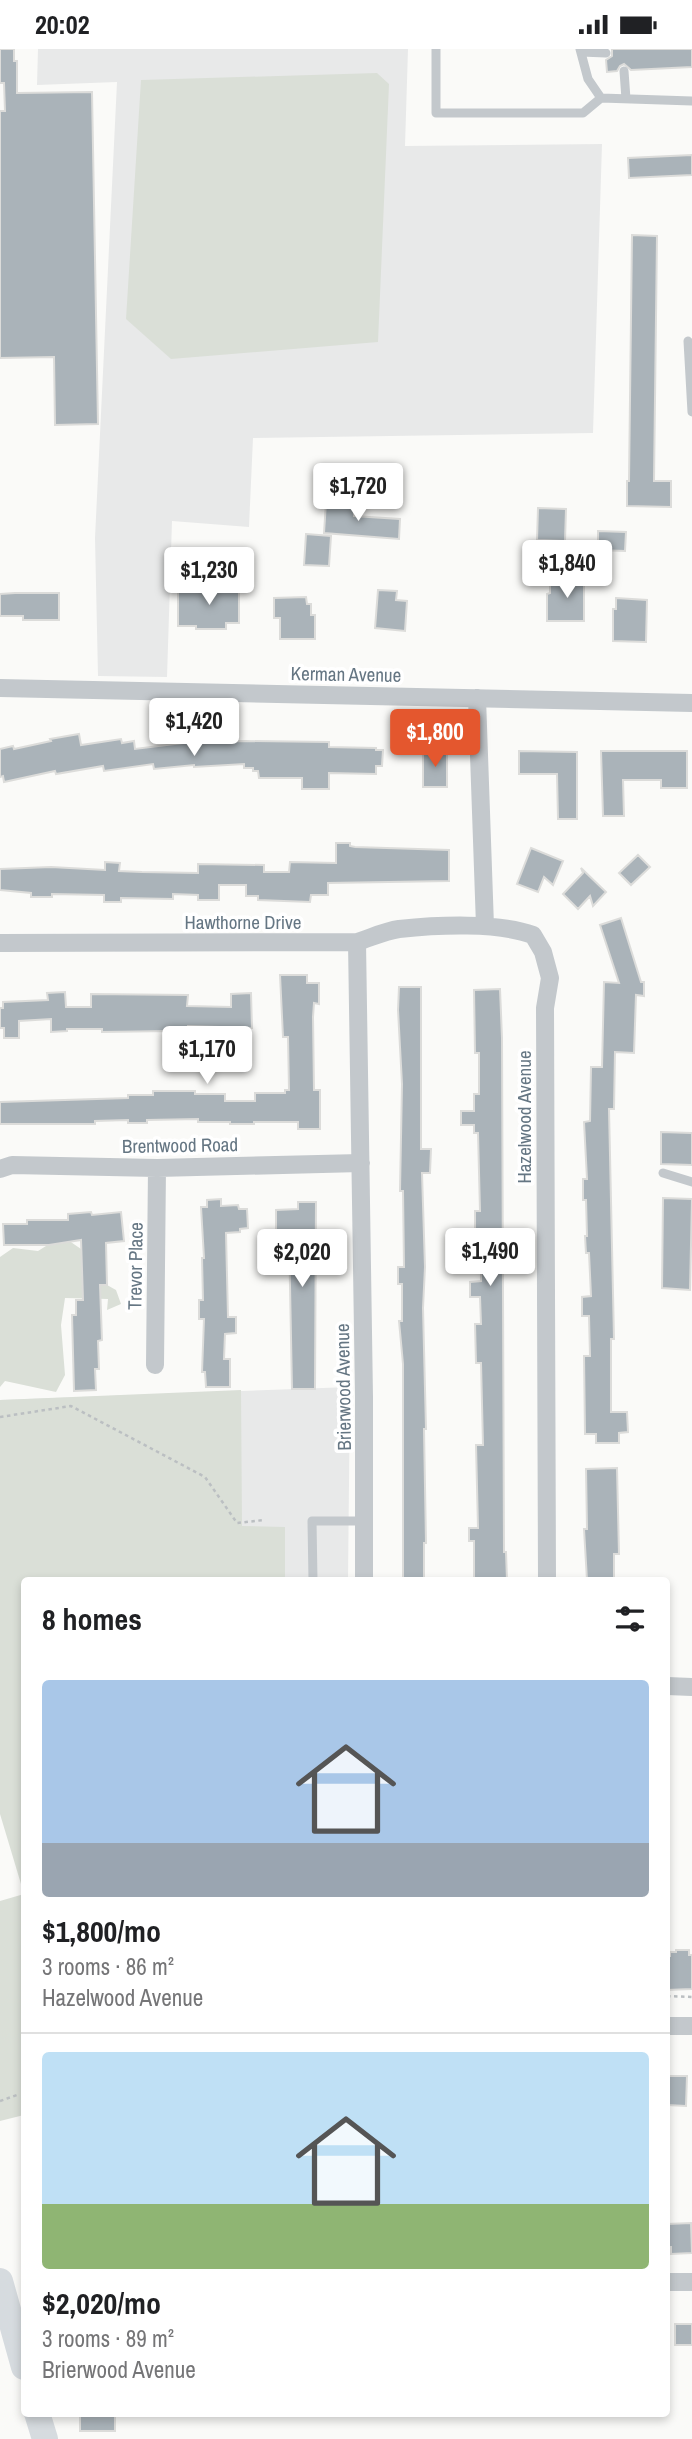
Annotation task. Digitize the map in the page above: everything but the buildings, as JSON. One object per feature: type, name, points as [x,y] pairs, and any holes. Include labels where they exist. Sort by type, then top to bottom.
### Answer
[{"type":"main road","points":[[0,2281],[20,2332]]},
{"type":"main road","points":[[38,2417],[44,2439]]},
{"type":"street","name":"Kerman Avenue","points":[[0,688],[692,703]]},
{"type":"street","points":[[477,698],[485,926]]},
{"type":"street","name":"Hawthorne Drive","points":[[0,943],[357,942],[396,930],[485,926]]},
{"type":"street","name":"Hazelwood Avenue","points":[[485,926],[518,929],[533,935],[543,952],[550,978],[545,1008],[547,1577]]},
{"type":"street","name":"Brierwood Avenue","points":[[357,942],[364,1577]]},
{"type":"street","name":"Brentwood Road","points":[[0,1169],[12,1165],[157,1168],[361,1163]]},
{"type":"street","name":"Trevor Place","points":[[155,1365],[157,1168]]},
{"type":"street","points":[[670,1686],[692,1687]]},
{"type":"street","points":[[670,2026],[692,2026]]},
{"type":"street","points":[[670,2282],[692,2283]]},
{"type":"lane","points":[[436,49],[436,113],[583,113],[601,98],[692,101]]},
{"type":"lane","points":[[601,98],[588,79],[581,51],[606,53]]},
{"type":"lane","points":[[624,71],[626,99]]},
{"type":"lane","points":[[688,341],[692,412]]},
{"type":"lane","points":[[663,1173],[692,1182]]},
{"type":"lane","points":[[313,1577],[312,1521],[365,1521]]},
{"type":"path","points":[[0,1417],[71,1406],[205,1477],[237,1523],[264,1520]]},
{"type":"path","points":[[670,1996],[692,1997]]},
{"type":"path","points":[[681,2005],[682,1997]]},
{"type":"path","points":[[0,2101],[17,2095]]},
{"type":"shaded area","points":[[38,49],[408,49],[405,146],[602,144],[593,433],[253,438],[249,527],[172,521],[167,677],[98,676],[95,538],[117,82],[37,85]]},
{"type":"shaded area","points":[[377,73],[389,84],[378,342],[171,359],[126,319],[141,80]]},
{"type":"shaded area","points":[[62,1236],[81,1249],[83,1286],[107,1285],[116,1290],[121,1304],[107,1310],[108,1299],[65,1298],[61,1325],[65,1375],[56,1392],[5,1381],[0,1387],[0,1257],[13,1248],[38,1251]]},
{"type":"shaded area","points":[[350,1387],[348,1577],[21,1577],[21,1785],[0,1788],[0,1400]]},
{"type":"shaded area","points":[[241,1390],[242,1526],[285,1527],[285,1577],[21,1577],[21,1884],[0,1814],[0,1400]]},
{"type":"shaded area","points":[[21,1895],[21,2116],[0,2121],[0,1901]]}]
